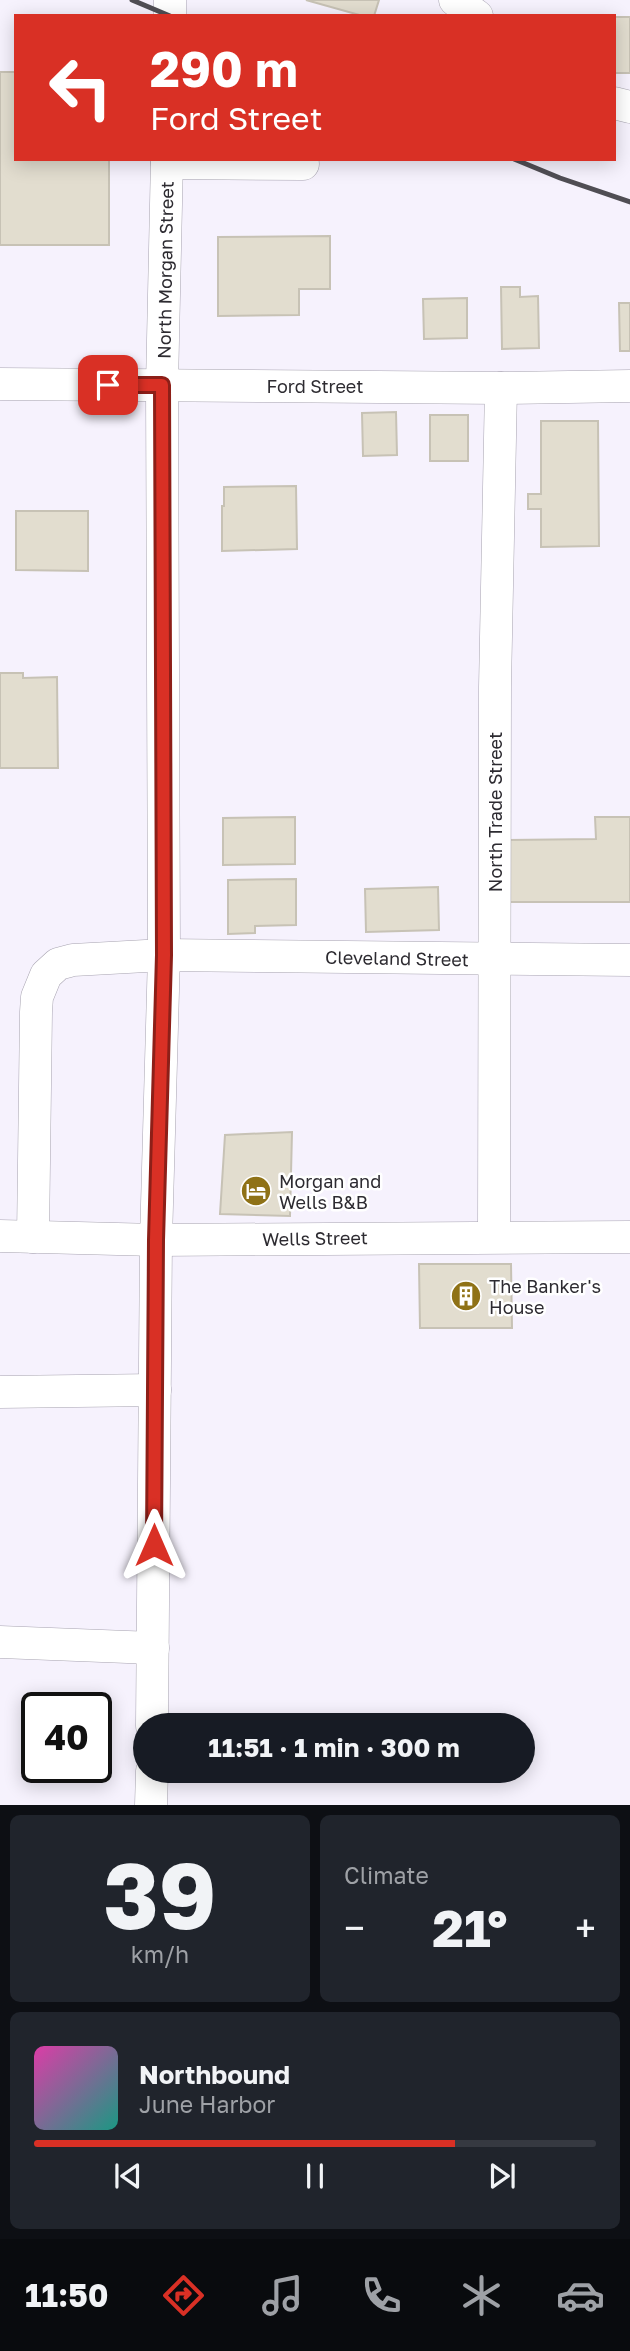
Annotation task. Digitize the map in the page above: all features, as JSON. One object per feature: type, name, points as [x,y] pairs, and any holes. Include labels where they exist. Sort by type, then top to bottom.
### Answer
[{"type":"street","points":[[455,0],[474,14]]},
{"type":"street","points":[[167,161],[303,164]]},
{"type":"street","name":"North Morgan Street","points":[[152,1713],[156,1240],[164,955],[162,385],[167,161]]},
{"type":"street","name":"Ford Street","points":[[0,384],[501,388],[629,394]]},
{"type":"street","name":"North Trade Street","points":[[494,1236],[495,687],[501,388]]},
{"type":"street","name":"Cleveland Street","points":[[33,1237],[37,997],[46,975],[58,964],[72,960],[164,955],[630,960]]},
{"type":"street","name":"Wells Street","points":[[0,1236],[156,1240],[630,1237]]},
{"type":"street","points":[[0,1392],[155,1390]]},
{"type":"street","points":[[0,1642],[153,1648]]},
{"type":"street","points":[[151,1805],[152,1783]]},
{"type":"building","points":[[306,0],[379,0],[375,14],[356,14]]},
{"type":"building","points":[[616,17],[630,17],[630,73],[616,73]]},
{"type":"building","points":[[0,72],[14,72],[14,161],[109,161],[109,245],[0,245]]},
{"type":"building","points":[[330,236],[330,289],[299,289],[299,315],[218,316],[218,237]]},
{"type":"building","points":[[501,287],[520,287],[520,297],[538,296],[539,348],[502,349]]},
{"type":"building","points":[[467,298],[467,338],[424,339],[423,299]]},
{"type":"building","points":[[619,303],[630,303],[630,351],[620,351]]},
{"type":"building","points":[[396,412],[397,455],[363,456],[362,413]]},
{"type":"building","points":[[430,415],[468,415],[468,461],[430,461]]},
{"type":"building","points":[[541,421],[598,421],[599,546],[541,547],[541,509],[528,509],[528,494],[541,494]]},
{"type":"building","points":[[296,486],[297,549],[222,551],[224,487]]},
{"type":"building","points":[[16,511],[88,511],[88,571],[16,570]]},
{"type":"building","points":[[0,673],[23,673],[23,678],[57,677],[58,768],[0,768]]},
{"type":"building","points":[[295,817],[295,864],[223,865],[223,818]]},
{"type":"building","points":[[595,817],[630,817],[630,902],[499,902],[499,840],[596,839]]},
{"type":"building","points":[[296,879],[296,925],[255,926],[255,933],[228,934],[228,880]]},
{"type":"building","points":[[438,887],[439,930],[366,932],[365,889]]},
{"type":"building","name":"Morgan and Wells B&B","points":[[292,1132],[290,1216],[220,1214],[225,1135]]},
{"type":"building","name":"The Banker's House","points":[[419,1264],[511,1264],[512,1328],[420,1328]]},
{"type":"railway","points":[[132,0],[165,14]]},
{"type":"railway","points":[[519,161],[630,202]]},
{"type":"place","name":"Morgan and Wells B&B","points":[[256,1191]]},
{"type":"place","name":"The Banker's House","points":[[466,1296]]},
{"type":"route","points":[[108,385],[162,385],[164,955],[156,1240],[154,1545]]}]
